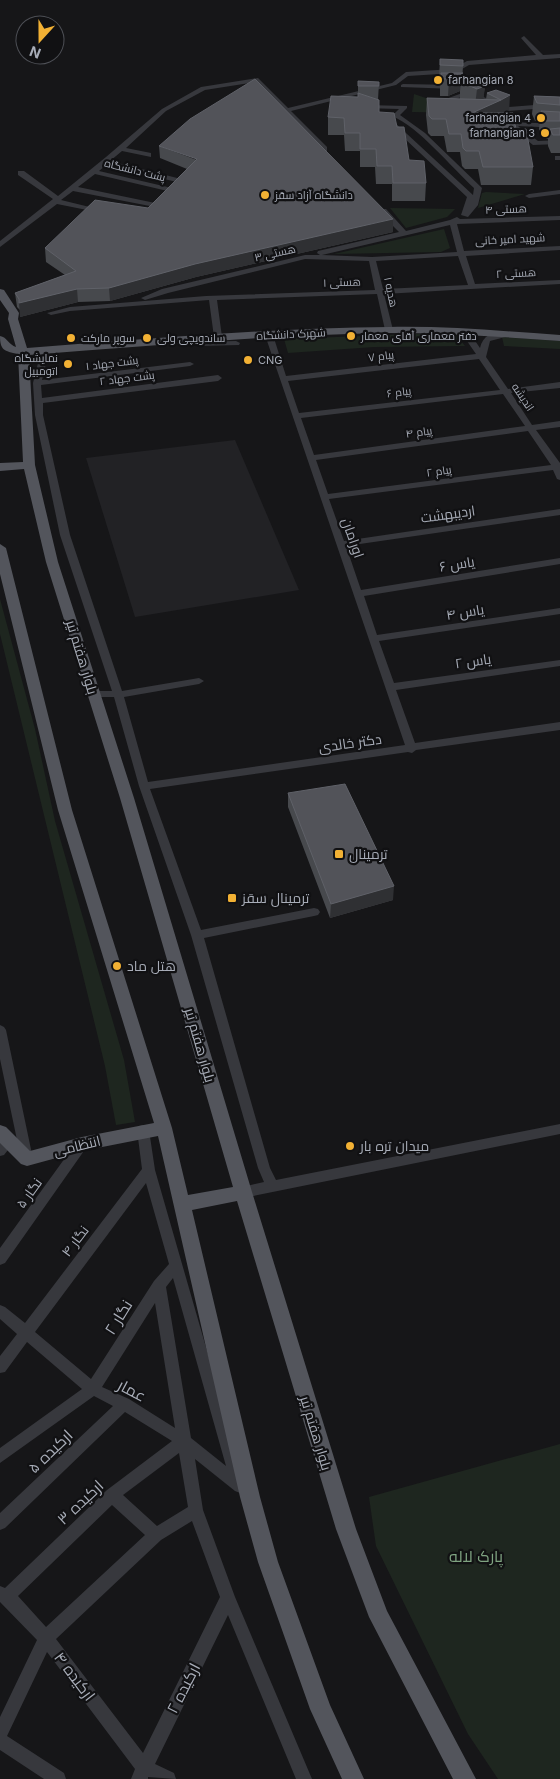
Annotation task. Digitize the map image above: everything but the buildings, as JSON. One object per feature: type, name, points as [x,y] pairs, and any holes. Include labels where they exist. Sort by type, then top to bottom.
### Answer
[{"type":"main road","name":"بلوار هفتم تیر","points":[[0,292],[14,313],[13,318],[21,345],[29,465],[52,562],[129,807],[243,1192],[346,1529],[379,1617],[466,1779]]},
{"type":"main road","points":[[0,339],[7,348],[29,344],[37,346],[388,328],[457,327],[560,334]]},
{"type":"main road","name":"شهرک دانشگاه","points":[[21,345],[49,351],[218,336],[388,328],[560,338]]},
{"type":"main road","points":[[0,467],[29,465]]},
{"type":"main road","points":[[0,548],[65,810],[164,1128],[244,1491],[318,1700],[351,1778]]},
{"type":"main road","name":"انتظامی","points":[[27,1159],[143,1130],[164,1128]]},
{"type":"main road","points":[[3,1141],[27,1159]]},
{"type":"main road","points":[[182,1204],[243,1192]]},
{"type":"street","points":[[524,38],[540,57]]},
{"type":"street","points":[[287,110],[394,84],[406,74],[455,71],[466,63],[560,56]]},
{"type":"street","points":[[0,245],[120,149],[164,110],[203,88],[258,80],[328,153]]},
{"type":"street","points":[[403,86],[467,90],[508,109],[560,105]]},
{"type":"street","points":[[446,100],[467,90]]},
{"type":"street","points":[[482,108],[495,103]]},
{"type":"street","points":[[358,107],[406,107],[398,114],[386,116],[358,107]]},
{"type":"street","points":[[516,111],[560,113]]},
{"type":"street","points":[[305,257],[453,222],[474,205],[478,188],[412,124],[398,114]]},
{"type":"street","points":[[386,116],[390,122],[471,197],[465,214]]},
{"type":"street","points":[[560,126],[510,124],[536,143],[560,142]]},
{"type":"street","name":"پشت دانشگاه","points":[[120,149],[148,155]]},
{"type":"street","name":"پشت دانشگاه","points":[[92,171],[165,198],[182,182],[104,162]]},
{"type":"street","points":[[21,173],[57,200],[115,213]]},
{"type":"street","points":[[71,188],[165,198]]},
{"type":"street","points":[[529,196],[560,192]]},
{"type":"street","points":[[150,212],[165,198]]},
{"type":"street","points":[[376,204],[404,233]]},
{"type":"street","name":"هستی ۴","points":[[453,222],[560,218]]},
{"type":"street","points":[[453,222],[454,232],[472,286]]},
{"type":"street","name":"شهید امیر خانی","points":[[461,253],[560,248]]},
{"type":"street","name":"هستی ۳","points":[[128,303],[198,282],[305,257],[372,259],[461,253]]},
{"type":"street","name":"هدیه ۱","points":[[372,259],[388,328]]},
{"type":"street","points":[[198,282],[193,288],[194,292],[209,298],[218,336]]},
{"type":"street","name":"هستی ۲","points":[[472,286],[560,282]]},
{"type":"street","name":"هستی ۱","points":[[128,303],[472,286]]},
{"type":"street","points":[[51,313],[70,309],[128,303]]},
{"type":"street","name":"اندیشه","points":[[464,331],[558,466],[560,478]]},
{"type":"street","points":[[482,356],[486,340],[506,334]]},
{"type":"street","name":"اورامان","points":[[269,335],[412,749]]},
{"type":"street","points":[[197,344],[236,343]]},
{"type":"street","points":[[49,351],[37,383],[39,416],[65,535],[118,694],[144,786],[197,935],[264,1168],[273,1187]]},
{"type":"street","name":"پیام ۷","points":[[283,379],[482,356]]},
{"type":"street","name":"پشت جهاد ۱","points":[[37,383],[190,364]]},
{"type":"street","name":"پشت جهاد ۲","points":[[39,401],[218,378]]},
{"type":"street","name":"پیام ۶","points":[[296,416],[560,385]]},
{"type":"street","name":"پیام ۴","points":[[310,458],[560,424]]},
{"type":"street","name":"پیام ۲","points":[[324,497],[558,466]]},
{"type":"street","name":"اردیبهشت","points":[[341,544],[560,512]]},
{"type":"street","name":"یاس ۶","points":[[358,594],[560,561]]},
{"type":"street","name":"یاس ۴","points":[[374,640],[560,611]]},
{"type":"street","name":"یاس ۲","points":[[391,687],[560,662]]},
{"type":"street","points":[[94,694],[118,694],[199,681]]},
{"type":"street","name":"دکتر خالدی","points":[[144,786],[412,749],[560,726]]},
{"type":"street","points":[[197,935],[314,912]]},
{"type":"street","points":[[0,1030],[27,1159]]},
{"type":"street","points":[[243,1192],[560,1129]]},
{"type":"street","points":[[143,1130],[149,1170],[244,1491]]},
{"type":"street","name":"نگار ۵","points":[[0,1259],[82,1144]]},
{"type":"street","name":"نگار ۴","points":[[0,1367],[149,1170]]},
{"type":"street","name":"نگار ۲","points":[[93,1390],[159,1285],[176,1265]]},
{"type":"street","points":[[159,1285],[196,1510],[228,1598],[304,1779]]},
{"type":"street","name":"عمار","points":[[0,1311],[93,1390],[124,1404],[184,1441],[244,1491]]},
{"type":"street","points":[[0,1456],[93,1390]]},
{"type":"street","name":"ارکیده ۵","points":[[0,1523],[124,1404]]},
{"type":"street","name":"ارکیده ۳","points":[[4,1595],[112,1495],[184,1441]]},
{"type":"street","points":[[112,1495],[156,1535]]},
{"type":"street","points":[[0,1734],[46,1638],[156,1535],[196,1510]]},
{"type":"street","name":"ارکیده ۴","points":[[4,1595],[46,1638],[141,1773]]},
{"type":"street","name":"ارکیده ۲","points":[[141,1773],[228,1598]]},
{"type":"street","points":[[0,1741],[58,1779]]},
{"type":"street","points":[[141,1773],[168,1779]]},
{"type":"shaded area","points":[[235,440],[299,590],[135,617],[86,458]]},
{"type":"green space","points":[[414,94],[470,113],[412,112]]},
{"type":"green space","points":[[486,192],[525,194],[478,208],[482,193]]},
{"type":"green space","points":[[390,208],[455,209],[447,217],[406,228]]},
{"type":"green space","points":[[444,229],[450,248],[441,252],[334,254]]},
{"type":"green space","points":[[416,334],[456,335],[465,346],[374,347],[288,353],[284,339]]},
{"type":"green space","points":[[502,337],[560,341],[560,349],[504,346]]},
{"type":"green space","points":[[0,599],[35,729],[55,821],[124,1060],[135,1122],[116,1125],[105,1066],[0,634]]},
{"type":"green space","name":"پارک لاله","points":[[560,1444],[560,1779],[498,1779],[468,1734],[376,1546],[369,1497]]},
{"type":"place","name":"farhangian 8","points":[[438,80]]},
{"type":"place","name":"farhangian 4","points":[[541,118]]},
{"type":"place","name":"farhangian 3","points":[[545,133]]},
{"type":"place","name":"دانشگاه آزاد سقز","points":[[265,195]]},
{"type":"place","name":"دفتر معماری آقای معمار","points":[[351,336]]},
{"type":"place","name":"سوپر مارکت","points":[[71,338]]},
{"type":"place","name":"ساندویچی ولی","points":[[147,338]]},
{"type":"place","name":"CNG","points":[[248,360]]},
{"type":"place","name":"نمایشگاه اتومبیل","points":[[68,364]]},
{"type":"place","name":"ترمینال","points":[[339,854]]},
{"type":"place","name":"ترمینال سقز","points":[[232,898]]},
{"type":"place","name":"هتل ماد","points":[[117,966]]},
{"type":"place","name":"میدان تره بار","points":[[350,1146]]}]
